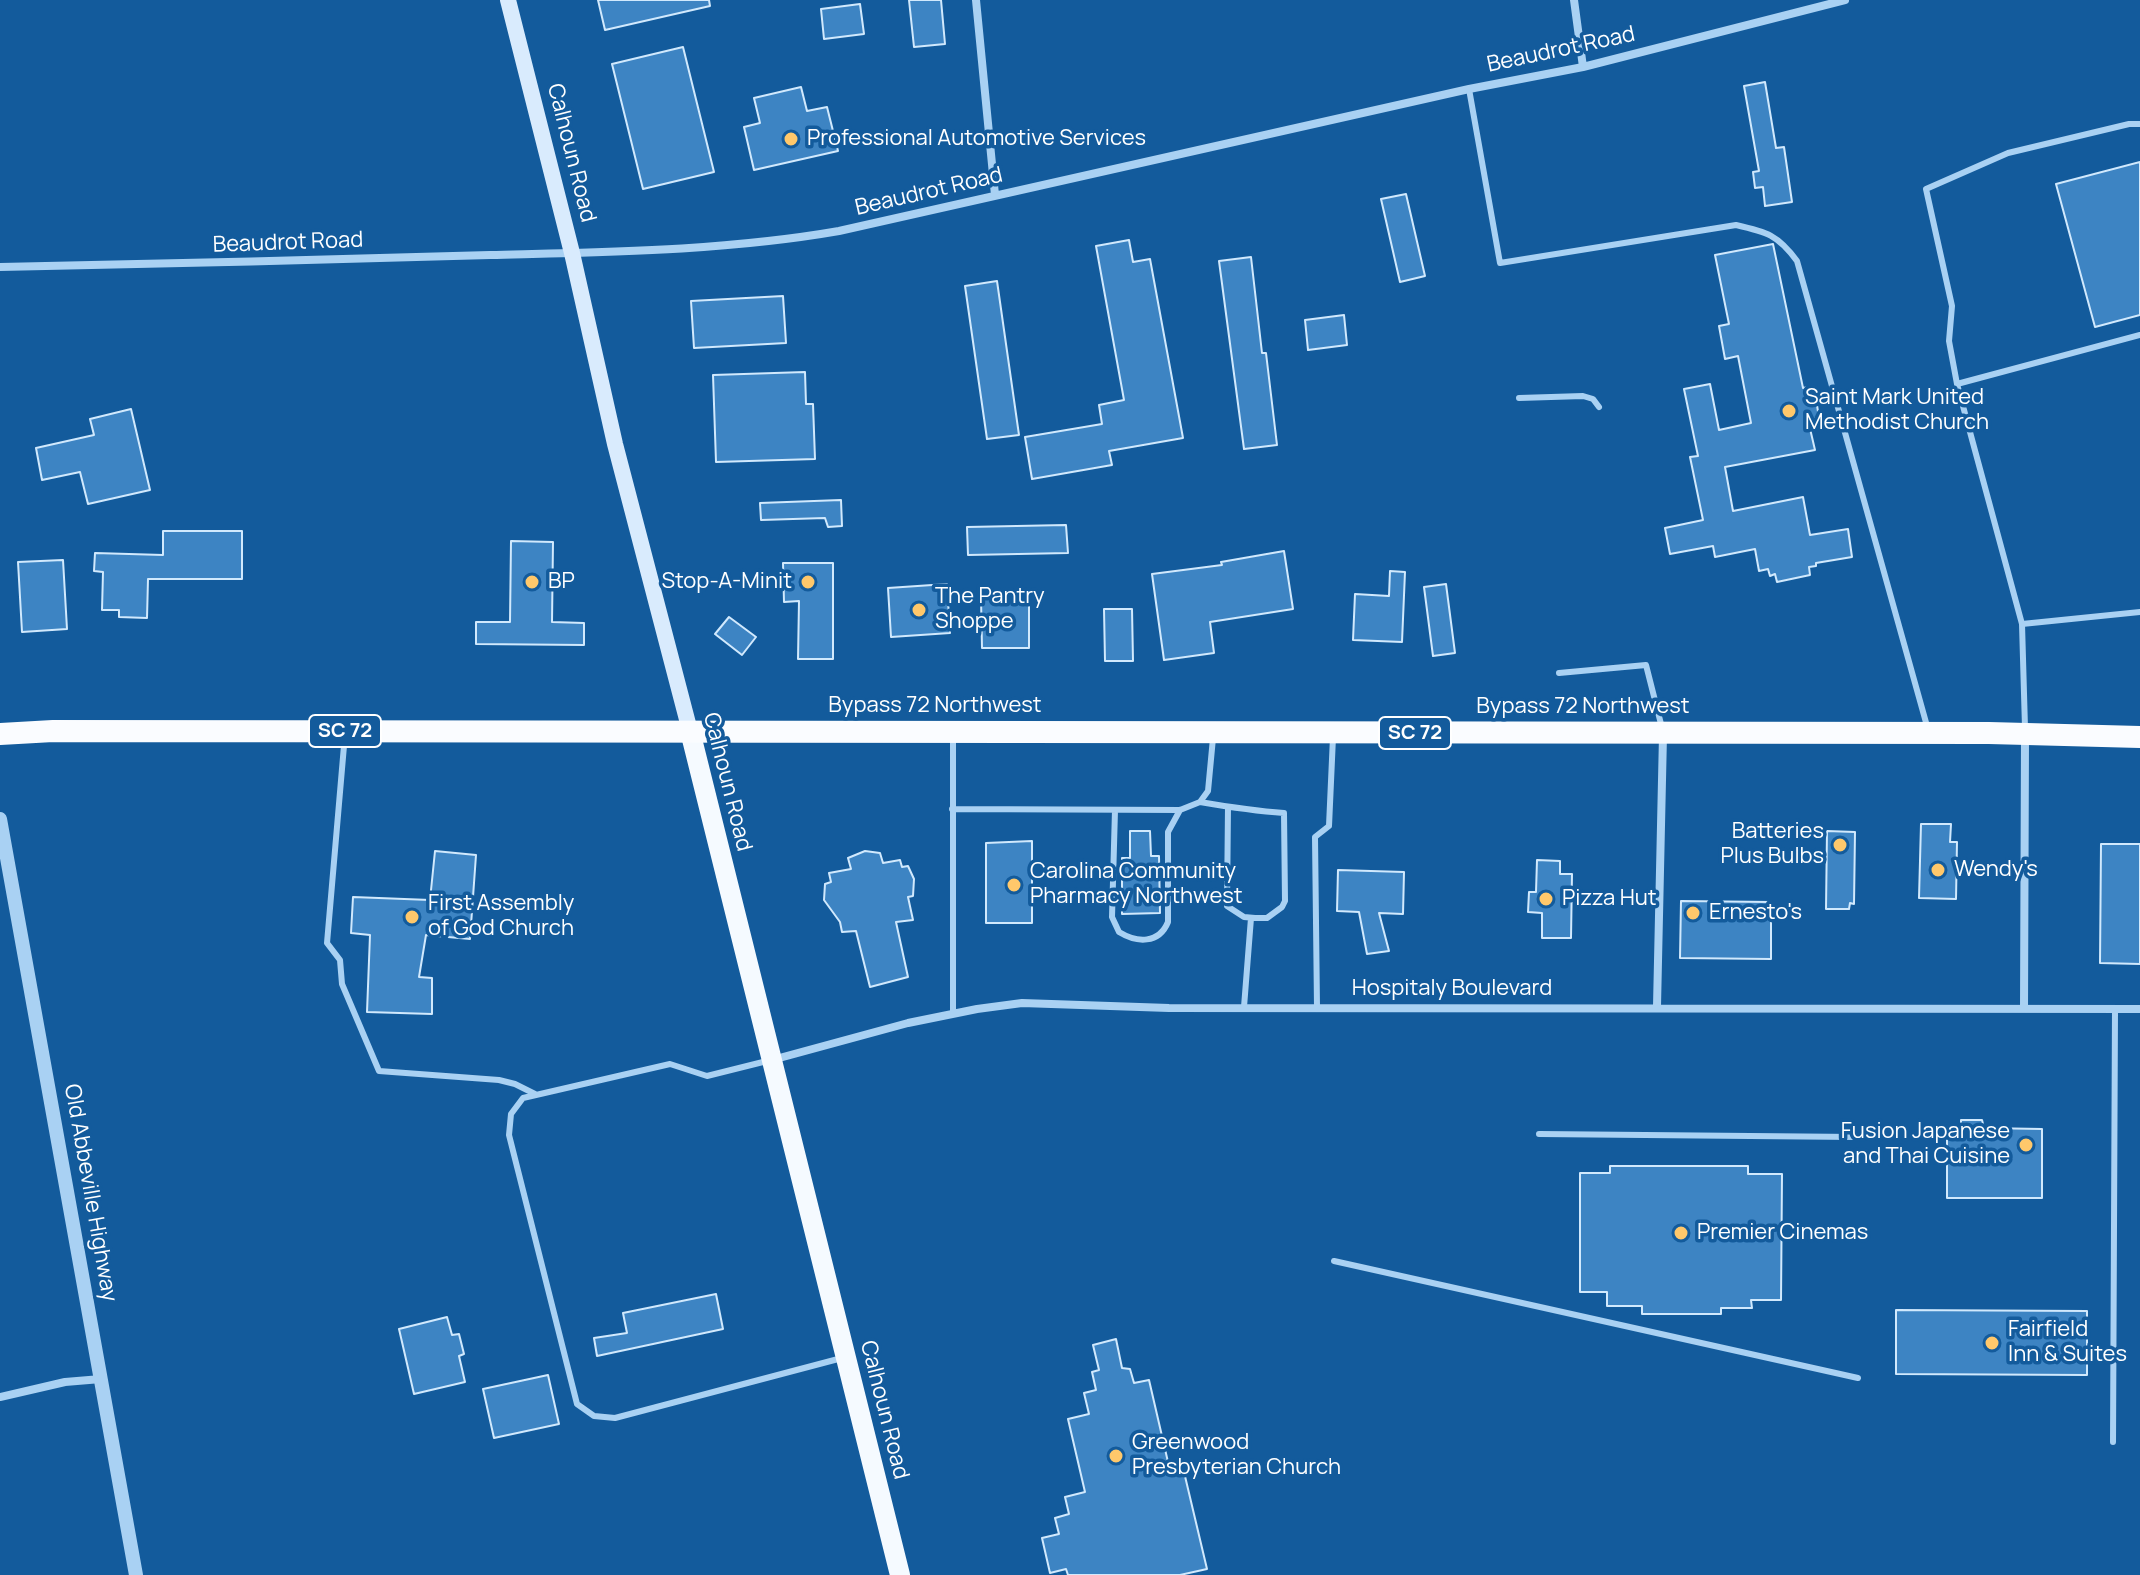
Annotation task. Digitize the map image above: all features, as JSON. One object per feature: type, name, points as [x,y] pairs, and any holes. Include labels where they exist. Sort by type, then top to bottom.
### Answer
[{"type":"highway","name":"SC 72","points":[[0,734],[53,731],[690,731]]},
{"type":"highway","name":"Bypass 72 Northwest","points":[[690,731],[2140,737]]},
{"type":"main road","name":"Calhoun Road","points":[[508,0],[572,253],[615,444],[690,731],[900,1575]]},
{"type":"street","points":[[976,0],[995,195]]},
{"type":"street","points":[[1574,0],[1583,67]]},
{"type":"street","name":"Beaudrot Road","points":[[0,267],[226,264],[572,253],[790,240],[1469,89],[1583,67],[1845,0]]},
{"type":"street","points":[[1657,1006],[1663,734]]},
{"type":"street","points":[[2024,1008],[2025,735]]},
{"type":"street","name":"Old Abbeville Highway","points":[[0,819],[136,1575]]},
{"type":"street","name":"Hospitaly Boulevard","points":[[772,1060],[953,1014],[1022,1003],[1109,1007],[2140,1009]]},
{"type":"street","points":[[0,1397],[52,1385],[101,1379]]},
{"type":"lane","points":[[1469,89],[1500,263],[1736,225],[1764,231],[1783,242],[1797,261],[1929,734]]},
{"type":"lane","points":[[2025,735],[2022,624],[1957,384],[1949,341],[1952,306],[1926,189],[2008,153],[2140,124]]},
{"type":"lane","points":[[1957,384],[2140,335]]},
{"type":"lane","points":[[1519,398],[1583,396],[1593,399],[1599,407]]},
{"type":"lane","points":[[2022,624],[2140,612]]},
{"type":"lane","points":[[1559,673],[1646,665],[1663,734]]},
{"type":"lane","points":[[346,731],[327,943],[340,960],[342,984],[379,1071],[499,1080],[536,1094]]},
{"type":"lane","points":[[953,732],[953,1014]]},
{"type":"lane","points":[[1200,802],[1208,791],[1211,779],[1213,733]]},
{"type":"lane","points":[[1317,1007],[1315,837],[1329,826],[1333,733]]},
{"type":"lane","points":[[952,809],[1180,810],[1200,802],[1284,813],[1285,901],[1275,914],[1267,918],[1251,918],[1227,906],[1228,807]]},
{"type":"lane","points":[[1115,810],[1112,917],[1119,932],[1136,940],[1156,937],[1164,931],[1168,922],[1168,832],[1180,810]]},
{"type":"lane","points":[[1244,1007],[1251,918]]},
{"type":"lane","points":[[2113,1442],[2115,1009]]},
{"type":"lane","points":[[772,1060],[707,1076],[670,1064],[536,1094],[523,1098],[511,1114],[509,1135],[577,1404],[594,1416],[615,1418],[846,1357]]},
{"type":"lane","points":[[1539,1134],[1856,1137]]},
{"type":"lane","points":[[1334,1261],[1858,1378]]},
{"type":"building","points":[[598,0],[709,0],[710,6],[605,30]]},
{"type":"building","points":[[909,0],[941,0],[945,44],[914,47]]},
{"type":"building","points":[[860,4],[864,34],[824,39],[821,9]]},
{"type":"building","points":[[683,47],[714,172],[643,189],[612,64]]},
{"type":"building","points":[[1765,82],[1776,148],[1784,147],[1792,202],[1765,206],[1763,187],[1755,188],[1753,172],[1759,171],[1744,86]]},
{"type":"building","name":"Professional Automotive Services","points":[[801,87],[807,111],[827,107],[838,151],[754,170],[744,127],[760,123],[754,98]]},
{"type":"building","points":[[2140,162],[2140,315],[2095,327],[2056,184]]},
{"type":"building","points":[[1406,194],[1425,276],[1400,282],[1381,199]]},
{"type":"building","points":[[1129,240],[1133,262],[1150,259],[1183,438],[1109,451],[1112,465],[1032,479],[1025,437],[1102,424],[1099,405],[1124,400],[1096,246]]},
{"type":"building","name":"Saint Mark United Methodist Church","points":[[1773,244],[1803,388],[1814,386],[1819,418],[1808,420],[1815,450],[1725,467],[1733,511],[1803,497],[1810,535],[1848,529],[1852,557],[1816,563],[1816,566],[1809,567],[1810,575],[1777,582],[1775,574],[1770,576],[1768,569],[1759,571],[1755,549],[1715,557],[1713,546],[1670,554],[1665,528],[1703,520],[1690,457],[1698,456],[1684,389],[1710,384],[1719,430],[1751,423],[1738,356],[1725,359],[1719,326],[1729,324],[1715,255]]},
{"type":"building","points":[[1251,257],[1277,445],[1244,449],[1219,261]]},
{"type":"building","points":[[997,281],[1019,435],[987,439],[965,286]]},
{"type":"building","points":[[783,296],[786,343],[694,348],[691,301]]},
{"type":"building","points":[[1344,315],[1347,345],[1308,350],[1305,320]]},
{"type":"building","points":[[805,372],[806,404],[813,404],[815,459],[716,462],[713,375]]},
{"type":"building","points":[[131,409],[150,490],[88,504],[80,472],[42,480],[36,448],[94,435],[90,419]]},
{"type":"building","points":[[841,500],[842,526],[828,527],[825,518],[761,520],[760,503]]},
{"type":"building","points":[[1066,525],[1068,553],[968,555],[967,527]]},
{"type":"building","points":[[163,531],[242,531],[242,579],[148,579],[147,618],[119,617],[119,610],[102,610],[103,572],[94,571],[95,553],[163,555]]},
{"type":"building","points":[[511,541],[553,542],[552,622],[584,623],[584,645],[476,644],[476,622],[510,622]]},
{"type":"building","points":[[1284,551],[1293,609],[1210,622],[1214,653],[1164,660],[1152,574],[1222,565],[1221,562]]},
{"type":"building","points":[[63,560],[67,629],[22,632],[18,562]]},
{"type":"building","points":[[783,563],[833,563],[833,659],[798,659],[799,601],[784,602]]},
{"type":"building","points":[[1390,571],[1405,572],[1402,642],[1353,640],[1355,594],[1389,596]]},
{"type":"building","name":"The Pantry Shoppe","points":[[947,584],[950,633],[891,637],[888,588]]},
{"type":"building","points":[[1446,584],[1455,653],[1433,656],[1424,587]]},
{"type":"building","points":[[981,598],[1029,598],[1029,648],[982,648]]},
{"type":"building","points":[[1104,609],[1132,609],[1133,661],[1105,661]]},
{"type":"building","points":[[729,617],[756,637],[742,655],[715,634]]},
{"type":"building","name":"Wendy's","points":[[1921,824],[1951,824],[1950,842],[1957,842],[1956,899],[1919,898]]},
{"type":"building","points":[[1130,831],[1150,831],[1151,856],[1159,856],[1160,913],[1122,914],[1122,858],[1130,858]]},
{"type":"building","points":[[1827,831],[1855,832],[1854,904],[1850,903],[1849,909],[1826,909]]},
{"type":"building","name":"Carolina Community Pharmacy Northwest","points":[[1032,841],[1032,923],[986,923],[986,843]]},
{"type":"building","points":[[2101,844],[2140,844],[2140,964],[2100,963]]},
{"type":"building","name":"First Assembly of God Church","points":[[435,851],[476,855],[470,939],[426,935],[419,977],[432,978],[432,1014],[367,1012],[370,935],[351,933],[353,897],[430,900]]},
{"type":"building","points":[[865,851],[880,853],[883,863],[900,860],[902,867],[908,866],[914,879],[913,896],[908,897],[913,920],[896,922],[908,977],[870,987],[856,931],[842,932],[840,922],[824,900],[825,884],[831,882],[829,873],[851,869],[848,858]]},
{"type":"building","name":"Pizza Hut","points":[[1537,860],[1560,861],[1560,874],[1572,874],[1571,938],[1542,938],[1542,913],[1528,912],[1529,892],[1536,892]]},
{"type":"building","points":[[1338,870],[1404,872],[1403,914],[1379,913],[1389,951],[1367,954],[1359,912],[1337,911]]},
{"type":"building","points":[[1681,901],[1771,902],[1771,959],[1680,958]]},
{"type":"building","points":[[1961,1120],[1982,1120],[1984,1128],[2042,1129],[2042,1198],[1947,1198],[1947,1126],[1961,1127]]},
{"type":"building","name":"Premier Cinemas","points":[[1610,1166],[1748,1166],[1748,1174],[1782,1174],[1781,1300],[1751,1300],[1752,1308],[1721,1308],[1721,1314],[1642,1314],[1642,1306],[1607,1306],[1607,1292],[1580,1292],[1580,1173],[1610,1173]]},
{"type":"building","points":[[716,1294],[723,1329],[597,1356],[594,1338],[627,1333],[623,1313]]},
{"type":"building","name":"Fairfield Inn & Suites","points":[[1896,1310],[2087,1311],[2087,1375],[1896,1374]]},
{"type":"building","points":[[447,1317],[452,1335],[459,1334],[464,1354],[459,1356],[465,1382],[414,1394],[399,1329]]},
{"type":"building","name":"Greenwood Presbyterian Church","points":[[1116,1339],[1122,1368],[1130,1369],[1134,1383],[1149,1380],[1171,1475],[1184,1472],[1207,1569],[1180,1575],[1068,1575],[1066,1569],[1050,1573],[1042,1538],[1059,1534],[1055,1518],[1069,1514],[1065,1497],[1085,1492],[1068,1419],[1089,1414],[1084,1393],[1096,1390],[1092,1372],[1099,1370],[1093,1345]]},
{"type":"building","points":[[548,1375],[559,1424],[494,1438],[483,1389]]},
{"type":"place","name":"Professional Automotive Services","points":[[791,139]]},
{"type":"place","name":"Saint Mark United Methodist Church","points":[[1789,411]]},
{"type":"place","name":"BP","points":[[532,582]]},
{"type":"place","name":"Stop-A-Minit","points":[[808,582]]},
{"type":"place","name":"The Pantry Shoppe","points":[[919,610]]},
{"type":"place","name":"Batteries Plus Bulbs","points":[[1840,845]]},
{"type":"place","name":"Wendy's","points":[[1938,870]]},
{"type":"place","name":"Carolina Community Pharmacy Northwest","points":[[1014,885]]},
{"type":"place","name":"Pizza Hut","points":[[1546,899]]},
{"type":"place","name":"Ernesto's","points":[[1693,913]]},
{"type":"place","name":"First Assembly of God Church","points":[[412,917]]},
{"type":"place","name":"Fusion Japanese and Thai Cuisine","points":[[2026,1145]]},
{"type":"place","name":"Premier Cinemas","points":[[1681,1233]]},
{"type":"place","name":"Fairfield Inn & Suites","points":[[1992,1343]]},
{"type":"place","name":"Greenwood Presbyterian Church","points":[[1116,1456]]}]
